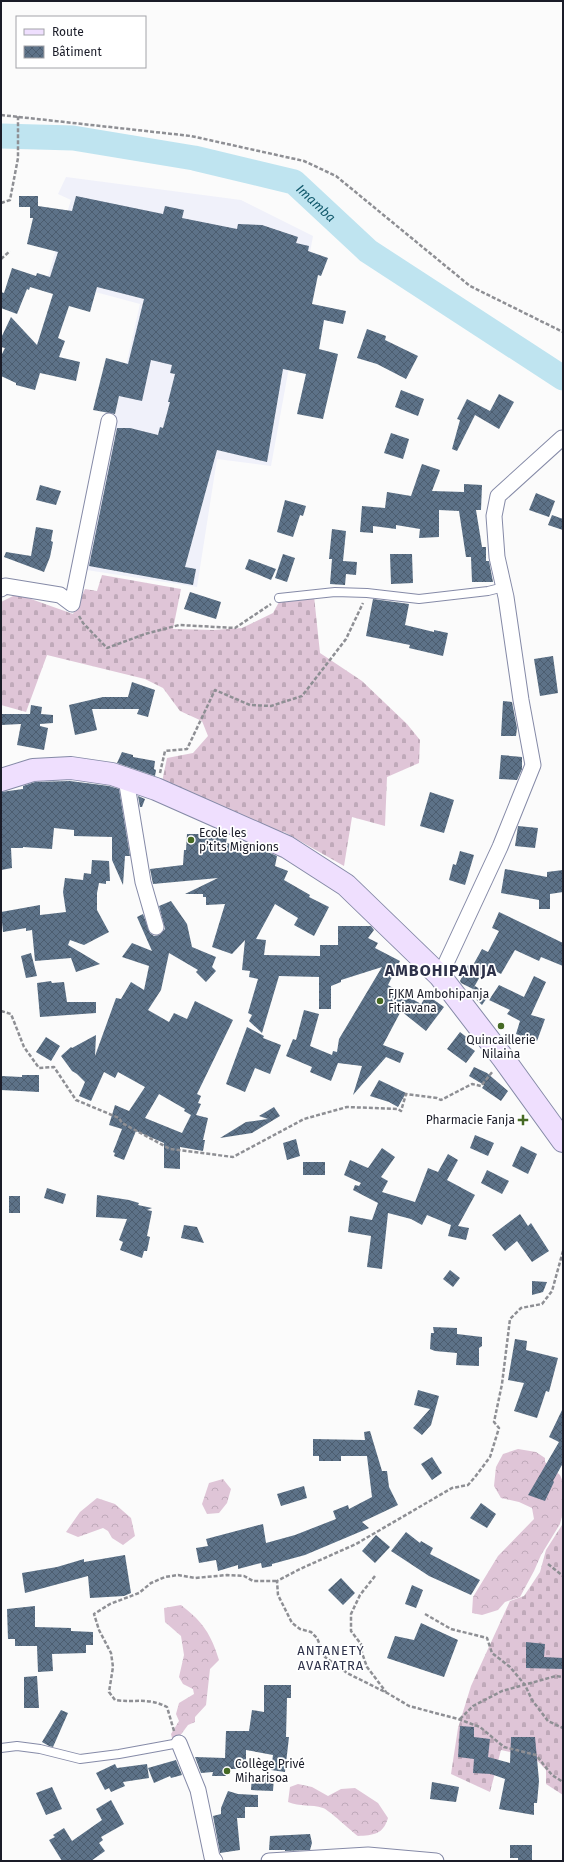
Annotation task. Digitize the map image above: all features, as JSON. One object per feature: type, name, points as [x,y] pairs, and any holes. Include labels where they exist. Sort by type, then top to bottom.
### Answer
[{"type":"street","points":[[1,589],[5,586],[47,592],[60,595],[72,604],[108,421]]},
{"type":"street","points":[[440,976],[500,847],[533,765],[504,587],[497,557],[494,516],[498,496],[562,438]]},
{"type":"street","points":[[1,780],[33,770],[71,768],[112,774],[156,789],[287,847],[346,885],[440,976],[503,1058],[563,1141]]},
{"type":"street","points":[[126,779],[143,882],[156,926]]},
{"type":"street","points":[[179,1743],[198,1790],[212,1857],[215,1861]]},
{"type":"street","points":[[269,1861],[334,1856],[436,1861]]},
{"type":"lane","points":[[279,598],[335,592],[367,593],[419,599],[488,591],[504,587]]},
{"type":"lane","points":[[1,1748],[17,1746],[40,1749],[80,1759],[119,1754],[179,1743]]},
{"type":"path","points":[[1,115],[191,136],[304,161],[336,176],[470,286],[563,332]]},
{"type":"path","points":[[1,203],[10,200],[18,158],[18,116]]},
{"type":"path","points":[[1,259],[10,251]]},
{"type":"path","points":[[156,789],[165,751],[187,749],[215,690],[250,705],[271,706],[302,696],[346,639],[367,593]]},
{"type":"path","points":[[72,604],[83,623],[107,648],[145,634],[179,625],[235,628],[279,598]]},
{"type":"path","points":[[1,1011],[11,1014],[24,1047],[39,1068],[54,1067],[76,1100],[119,1118],[122,1123],[170,1149],[233,1156],[304,1119],[347,1107],[398,1109],[401,1111],[406,1094],[437,1098],[441,1100],[472,1084],[481,1086],[503,1058]]},
{"type":"path","points":[[179,1743],[167,1706],[156,1701],[130,1702],[115,1700],[109,1692],[113,1667],[111,1653],[99,1630],[94,1614],[110,1604],[139,1593],[151,1583],[165,1577],[178,1575],[195,1578],[227,1575],[244,1576],[253,1582],[277,1582],[300,1569],[356,1544],[452,1488],[468,1485],[490,1457],[499,1428],[494,1422],[502,1384],[510,1319],[521,1308],[542,1304],[552,1291],[563,1251]]},
{"type":"path","points":[[548,1564],[563,1576]]},
{"type":"path","points":[[375,1576],[360,1595],[351,1614],[351,1631],[361,1644],[362,1653],[367,1667],[387,1692]]},
{"type":"path","points":[[277,1582],[278,1595],[292,1624],[300,1629],[311,1632],[317,1638],[325,1657],[347,1673],[387,1692],[409,1706],[460,1719],[480,1727],[504,1747],[536,1755],[552,1775],[563,1782]]},
{"type":"path","points":[[425,1614],[451,1630],[487,1638],[492,1653],[510,1667],[525,1685],[532,1700],[548,1721],[563,1728]]},
{"type":"path","points":[[460,1719],[473,1706],[502,1691],[556,1676],[563,1677]]},
{"type":"shaded area","points":[[66,177],[241,200],[313,236],[271,466],[217,459],[197,587],[80,569],[140,304],[47,279],[71,200],[58,194]]},
{"type":"green space","points":[[102,575],[181,589],[173,629],[214,630],[242,628],[273,613],[279,602],[314,596],[320,653],[362,681],[407,724],[420,740],[419,763],[387,777],[385,826],[352,817],[344,866],[284,832],[276,833],[162,782],[167,758],[193,753],[208,736],[202,721],[180,711],[163,688],[145,679],[47,655],[26,712],[1,705],[1,602],[17,594],[73,614],[85,589],[97,591]]},
{"type":"green space","points":[[518,1449],[536,1452],[545,1458],[545,1462],[560,1475],[563,1482],[563,1512],[560,1524],[541,1555],[520,1597],[505,1602],[498,1610],[482,1615],[472,1613],[473,1597],[498,1556],[534,1519],[532,1508],[519,1502],[501,1498],[494,1486],[496,1467],[503,1454]]},
{"type":"green space","points":[[223,1479],[231,1489],[227,1503],[219,1513],[207,1514],[202,1504],[209,1483]]},
{"type":"green space","points":[[97,1498],[115,1504],[131,1518],[135,1536],[123,1545],[112,1538],[108,1531],[103,1528],[78,1537],[66,1532],[80,1512]]},
{"type":"green space","points":[[562,1525],[563,1795],[546,1784],[546,1770],[534,1757],[501,1750],[490,1792],[451,1774],[458,1728],[471,1686],[510,1601],[524,1596],[540,1572],[546,1550]]},
{"type":"green space","points":[[181,1605],[201,1623],[213,1643],[219,1660],[210,1669],[206,1705],[195,1717],[195,1722],[188,1725],[179,1737],[172,1738],[171,1734],[179,1721],[176,1714],[179,1703],[194,1694],[193,1689],[183,1684],[179,1677],[184,1655],[181,1636],[165,1622],[164,1608]]},
{"type":"green space","points":[[298,1784],[312,1787],[328,1796],[341,1789],[355,1788],[378,1803],[388,1818],[386,1824],[377,1833],[358,1836],[323,1808],[288,1802],[290,1787]]},
{"type":"building","points":[[19,196],[38,196],[38,206],[72,211],[76,196],[163,214],[165,206],[184,210],[182,218],[237,229],[238,224],[262,225],[298,237],[296,243],[309,246],[308,251],[328,258],[321,276],[318,275],[312,304],[346,311],[343,324],[324,320],[319,349],[338,354],[323,419],[297,414],[306,374],[283,369],[267,462],[217,450],[185,567],[196,569],[193,585],[89,566],[117,428],[130,428],[158,435],[160,427],[163,428],[170,402],[168,402],[175,374],[170,373],[172,365],[151,360],[142,401],[119,396],[115,414],[93,410],[106,358],[128,364],[144,299],[97,287],[90,312],[69,306],[58,338],[65,341],[59,357],[80,362],[76,381],[40,373],[35,390],[16,385],[16,383],[1,376],[1,356],[5,348],[1,347],[1,338],[11,317],[37,345],[53,294],[30,287],[29,290],[27,289],[17,314],[1,308],[1,292],[4,293],[12,268],[36,276],[37,273],[50,277],[58,252],[27,244],[33,218],[30,218],[30,207],[19,207]]},
{"type":"building","points":[[367,329],[386,336],[385,340],[418,356],[406,379],[377,364],[357,358]]},
{"type":"building","points":[[401,390],[424,399],[418,416],[395,407]]},
{"type":"building","points":[[499,394],[514,402],[499,429],[475,415],[457,451],[452,449],[460,420],[457,419],[467,399],[490,411]]},
{"type":"building","points":[[391,433],[409,439],[403,459],[384,453]]},
{"type":"building","points":[[422,464],[440,470],[432,491],[464,492],[464,484],[482,485],[481,510],[476,510],[482,547],[486,547],[486,561],[489,561],[493,582],[472,582],[471,557],[466,557],[459,511],[439,510],[439,537],[419,538],[420,529],[396,525],[396,529],[373,526],[373,533],[360,532],[362,506],[385,508],[387,492],[411,496]]},
{"type":"building","points":[[40,485],[61,491],[56,505],[36,500]]},
{"type":"building","points":[[536,493],[555,501],[549,517],[529,510]]},
{"type":"building","points":[[285,500],[306,506],[303,516],[300,515],[293,537],[277,532]]},
{"type":"building","points":[[552,515],[563,519],[563,530],[548,525]]},
{"type":"building","points":[[36,527],[53,530],[51,541],[53,542],[50,557],[44,572],[4,557],[6,552],[31,556]]},
{"type":"building","points":[[332,529],[346,531],[343,561],[357,562],[356,575],[346,574],[345,585],[330,584],[332,559],[329,559]]},
{"type":"building","points":[[283,554],[295,558],[287,582],[275,578]]},
{"type":"building","points":[[390,554],[412,554],[413,583],[391,584]]},
{"type":"building","points":[[249,559],[276,569],[271,580],[245,569]]},
{"type":"building","points":[[190,592],[221,602],[216,619],[184,609]]},
{"type":"building","points":[[373,599],[409,604],[405,625],[434,632],[434,630],[448,633],[443,656],[409,648],[410,645],[366,636]]},
{"type":"building","points":[[553,656],[558,693],[540,696],[534,659]]},
{"type":"building","points":[[132,682],[155,690],[148,717],[137,714],[139,709],[92,709],[97,730],[75,735],[69,705],[103,697],[128,697]]},
{"type":"building","points":[[503,701],[512,702],[517,728],[516,736],[501,736]]},
{"type":"building","points":[[31,705],[42,707],[41,714],[53,715],[53,723],[40,724],[40,726],[48,728],[44,750],[17,745],[21,724],[1,725],[1,714],[30,714]]},
{"type":"building","points":[[122,752],[133,755],[133,757],[155,761],[155,776],[117,763]]},
{"type":"building","points":[[501,755],[522,757],[522,769],[517,780],[499,779]]},
{"type":"building","points":[[70,781],[109,786],[119,789],[130,856],[125,856],[123,885],[112,860],[112,837],[74,836],[74,830],[54,828],[52,849],[23,847],[11,848],[12,868],[1,870],[1,792],[23,789],[23,786],[35,782]]},
{"type":"building","points":[[430,792],[454,800],[444,833],[420,826]]},
{"type":"building","points":[[138,796],[145,799],[142,807],[140,807]]},
{"type":"building","points":[[518,826],[538,828],[535,848],[515,846]]},
{"type":"building","points":[[187,834],[209,834],[227,837],[226,843],[247,847],[247,844],[252,845],[277,856],[275,866],[288,871],[284,880],[310,895],[309,897],[329,907],[314,936],[294,925],[298,918],[275,904],[256,939],[266,940],[264,955],[320,956],[320,945],[338,945],[338,926],[371,926],[374,930],[368,938],[378,943],[375,948],[400,961],[388,985],[421,1004],[427,995],[444,1007],[426,1031],[401,1011],[383,1045],[404,1053],[400,1063],[386,1057],[353,1095],[362,1066],[338,1063],[331,1081],[310,1072],[312,1067],[286,1056],[293,1039],[296,1040],[304,1010],[319,1014],[310,1046],[332,1055],[333,1051],[337,1052],[339,1039],[382,967],[341,980],[341,982],[331,986],[331,1009],[319,1009],[319,977],[279,976],[262,1033],[249,1021],[252,1015],[248,1013],[258,979],[249,977],[250,971],[242,970],[245,940],[232,954],[212,947],[225,904],[206,905],[206,897],[203,897],[203,894],[185,894],[218,878],[153,884],[150,869],[183,865]]},
{"type":"building","points":[[460,851],[474,855],[465,885],[449,880],[453,864],[456,865]]},
{"type":"building","points":[[92,860],[109,861],[110,881],[106,881],[106,884],[99,883],[97,893],[97,910],[109,932],[84,945],[70,940],[68,945],[100,964],[76,972],[71,958],[35,961],[32,930],[26,931],[26,928],[3,932],[1,912],[40,905],[40,915],[66,912],[63,892],[65,878],[83,880],[84,873],[91,874]]},
{"type":"building","points":[[505,869],[547,877],[547,872],[563,870],[563,892],[550,894],[550,909],[539,909],[539,900],[501,893]]},
{"type":"building","points":[[171,901],[187,924],[192,947],[216,957],[212,967],[216,971],[206,982],[196,972],[198,970],[169,953],[161,990],[148,1010],[169,1022],[174,1013],[187,1019],[195,1001],[233,1020],[197,1094],[201,1096],[198,1103],[201,1104],[196,1115],[208,1118],[203,1140],[205,1140],[203,1151],[180,1147],[180,1169],[164,1168],[164,1143],[136,1131],[124,1160],[114,1156],[115,1153],[113,1152],[122,1129],[109,1125],[115,1105],[129,1111],[145,1087],[118,1072],[115,1078],[104,1072],[91,1101],[79,1096],[85,1082],[72,1071],[61,1056],[71,1047],[72,1048],[96,1035],[95,1056],[116,998],[121,999],[131,982],[144,990],[149,966],[122,957],[132,943],[152,951],[137,917],[143,914],[150,933],[154,936],[159,935],[165,929],[159,906]],"holes":[[[159,1094],[185,1109],[184,1111],[191,1115],[182,1133],[145,1118]]]},
{"type":"building","points":[[499,912],[563,943],[563,966],[541,957],[539,961],[515,950],[501,974],[486,966],[473,989],[461,983],[460,981],[468,965],[472,967],[482,949],[488,952],[499,931],[492,928]]},
{"type":"building","points":[[31,953],[37,976],[26,978],[21,956]]},
{"type":"building","points":[[534,976],[546,982],[531,1015],[545,1019],[537,1041],[516,1034],[520,1021],[507,1014],[510,1010],[489,1000],[499,985],[524,997]]},
{"type":"building","points":[[51,981],[52,983],[64,982],[67,1002],[96,1002],[96,1013],[40,1017],[37,983]]},
{"type":"building","points":[[475,986],[489,995],[482,1005],[470,994]]},
{"type":"building","points":[[247,1027],[264,1036],[263,1038],[281,1045],[270,1074],[255,1068],[245,1092],[226,1084]]},
{"type":"building","points":[[460,1032],[469,1039],[465,1044],[475,1051],[466,1063],[447,1049]]},
{"type":"building","points":[[46,1037],[60,1046],[51,1061],[36,1052]]},
{"type":"building","points":[[474,1067],[487,1073],[508,1091],[501,1101],[482,1088],[484,1085],[469,1076]]},
{"type":"building","points":[[22,1075],[39,1075],[39,1092],[1,1090],[1,1076],[22,1077]]},
{"type":"building","points":[[379,1080],[406,1093],[398,1107],[389,1102],[370,1096]]},
{"type":"building","points":[[274,1107],[280,1116],[252,1133],[220,1138],[246,1122],[268,1119],[259,1116]]},
{"type":"building","points":[[475,1135],[494,1143],[488,1156],[470,1148]]},
{"type":"building","points":[[296,1139],[300,1156],[287,1160],[283,1143]]},
{"type":"building","points":[[521,1146],[537,1154],[528,1174],[512,1166]]},
{"type":"building","points":[[382,1148],[395,1157],[381,1177],[388,1181],[382,1192],[415,1202],[428,1168],[438,1172],[448,1154],[458,1160],[447,1180],[475,1195],[458,1226],[469,1228],[466,1240],[448,1236],[451,1225],[427,1215],[422,1225],[411,1219],[388,1213],[382,1269],[367,1267],[371,1236],[348,1232],[350,1216],[372,1220],[378,1203],[353,1190],[355,1185],[359,1186],[361,1183],[344,1175],[350,1160],[368,1168]]},
{"type":"building","points":[[303,1162],[325,1162],[325,1175],[303,1175]]},
{"type":"building","points":[[487,1170],[509,1181],[502,1194],[481,1183]]},
{"type":"building","points":[[47,1188],[66,1194],[63,1204],[44,1198]]},
{"type":"building","points":[[97,1195],[129,1200],[139,1203],[138,1205],[152,1208],[147,1210],[152,1211],[147,1236],[150,1237],[147,1251],[144,1251],[142,1258],[120,1250],[123,1242],[119,1240],[127,1219],[96,1217]]},
{"type":"building","points":[[9,1196],[20,1196],[20,1213],[9,1213]]},
{"type":"building","points":[[520,1214],[528,1226],[531,1223],[549,1251],[532,1262],[517,1241],[505,1251],[492,1235]]},
{"type":"building","points":[[184,1225],[197,1227],[204,1243],[181,1238]]},
{"type":"building","points":[[450,1270],[460,1278],[453,1287],[443,1279]]},
{"type":"building","points":[[532,1281],[547,1282],[543,1292],[532,1295]]},
{"type":"building","points":[[433,1327],[457,1328],[457,1334],[482,1337],[482,1346],[479,1348],[479,1366],[456,1365],[457,1353],[435,1351],[430,1349],[431,1333],[434,1333]]},
{"type":"building","points":[[515,1339],[527,1341],[526,1350],[558,1358],[549,1392],[546,1391],[537,1418],[514,1411],[524,1383],[508,1380]]},
{"type":"building","points":[[418,1390],[439,1396],[431,1425],[422,1435],[413,1428],[430,1409],[414,1405]]},
{"type":"building","points":[[563,1408],[563,1463],[553,1481],[554,1482],[545,1501],[528,1495],[559,1442],[549,1437]]},
{"type":"building","points":[[370,1431],[382,1471],[387,1471],[389,1487],[398,1505],[362,1522],[369,1528],[305,1555],[272,1564],[272,1566],[262,1568],[261,1563],[238,1569],[238,1565],[218,1571],[216,1560],[199,1563],[196,1548],[208,1546],[206,1539],[263,1524],[266,1543],[295,1535],[336,1519],[333,1511],[348,1505],[349,1509],[372,1497],[367,1456],[341,1456],[341,1461],[319,1461],[319,1456],[313,1456],[313,1439],[365,1440],[364,1432]]},
{"type":"building","points":[[432,1457],[442,1473],[432,1480],[421,1464]]},
{"type":"building","points":[[304,1486],[307,1498],[281,1506],[277,1494]]},
{"type":"building","points":[[481,1503],[496,1514],[487,1528],[470,1518]]},
{"type":"building","points":[[406,1532],[420,1543],[421,1541],[433,1548],[430,1554],[480,1580],[471,1595],[429,1576],[391,1551]]},
{"type":"building","points":[[376,1535],[390,1547],[375,1563],[362,1551]]},
{"type":"building","points":[[125,1555],[131,1593],[124,1596],[90,1598],[88,1576],[25,1593],[22,1573],[57,1567],[84,1559],[84,1562]]},
{"type":"building","points":[[341,1578],[355,1593],[343,1605],[328,1590]]},
{"type":"building","points":[[412,1585],[423,1590],[416,1608],[405,1604]]},
{"type":"building","points":[[35,1606],[35,1627],[71,1628],[71,1631],[93,1632],[93,1645],[86,1645],[86,1653],[52,1654],[53,1671],[38,1672],[37,1646],[15,1646],[15,1639],[8,1639],[7,1609]]},
{"type":"building","points":[[421,1623],[458,1640],[444,1677],[387,1658],[395,1636],[414,1640]]},
{"type":"building","points":[[526,1642],[545,1644],[544,1657],[563,1658],[563,1669],[526,1668]]},
{"type":"building","points":[[37,1676],[39,1708],[24,1708],[24,1677]]},
{"type":"building","points":[[264,1685],[291,1685],[291,1698],[287,1698],[286,1737],[289,1737],[285,1772],[271,1770],[273,1755],[246,1750],[246,1769],[226,1769],[226,1776],[212,1776],[213,1772],[201,1773],[195,1757],[225,1758],[226,1731],[249,1731],[252,1710],[264,1712]]},
{"type":"building","points":[[61,1710],[68,1713],[53,1747],[49,1746],[42,1742]]},
{"type":"building","points":[[460,1726],[474,1727],[474,1737],[490,1739],[488,1757],[510,1763],[511,1737],[535,1737],[539,1781],[537,1803],[534,1803],[534,1815],[499,1809],[505,1779],[491,1774],[473,1773],[474,1759],[458,1757]]},
{"type":"building","points":[[176,1760],[182,1775],[171,1778],[170,1776],[154,1783],[148,1768]]},
{"type":"building","points":[[115,1764],[117,1768],[147,1764],[149,1778],[123,1782],[125,1786],[111,1792],[109,1788],[105,1790],[96,1773]]},
{"type":"building","points":[[252,1775],[274,1777],[273,1791],[251,1790]]},
{"type":"building","points":[[432,1782],[459,1787],[456,1802],[430,1799]]},
{"type":"building","points":[[52,1787],[62,1809],[46,1815],[36,1793]]},
{"type":"building","points":[[228,1791],[238,1794],[258,1795],[258,1807],[245,1807],[245,1818],[237,1818],[240,1850],[220,1853],[213,1816],[221,1814],[221,1808]]},
{"type":"building","points":[[111,1800],[124,1824],[101,1837],[103,1840],[99,1843],[105,1851],[91,1861],[62,1861],[49,1840],[55,1837],[53,1835],[64,1828],[72,1841],[102,1820],[96,1809]]},
{"type":"building","points":[[310,1834],[312,1843],[310,1850],[269,1850],[270,1836]]},
{"type":"building","points":[[510,1845],[532,1845],[532,1861],[518,1861],[518,1858],[510,1858]]},
{"type":"waterway","name":"Imamba","points":[[1,136],[73,138],[194,158],[294,182],[368,251],[563,378]]},
{"type":"place","name":"Ecole les p’tits Mignions","points":[[191,840]]},
{"type":"place","name":"FJKM Ambohipanja Fitiavana","points":[[380,1001]]},
{"type":"place","name":"Quincaillerie Nilaina","points":[[501,1026]]},
{"type":"place","name":"Pharmacie Fanja","points":[[523,1120]]},
{"type":"place","name":"Collège Privé Miharisoa","points":[[227,1771]]},
{"type":"district","name":"AMBOHIPANJA","points":[[441,970]]},
{"type":"district","name":"ANTANETY AVARATRA","points":[[331,1658]]}]
